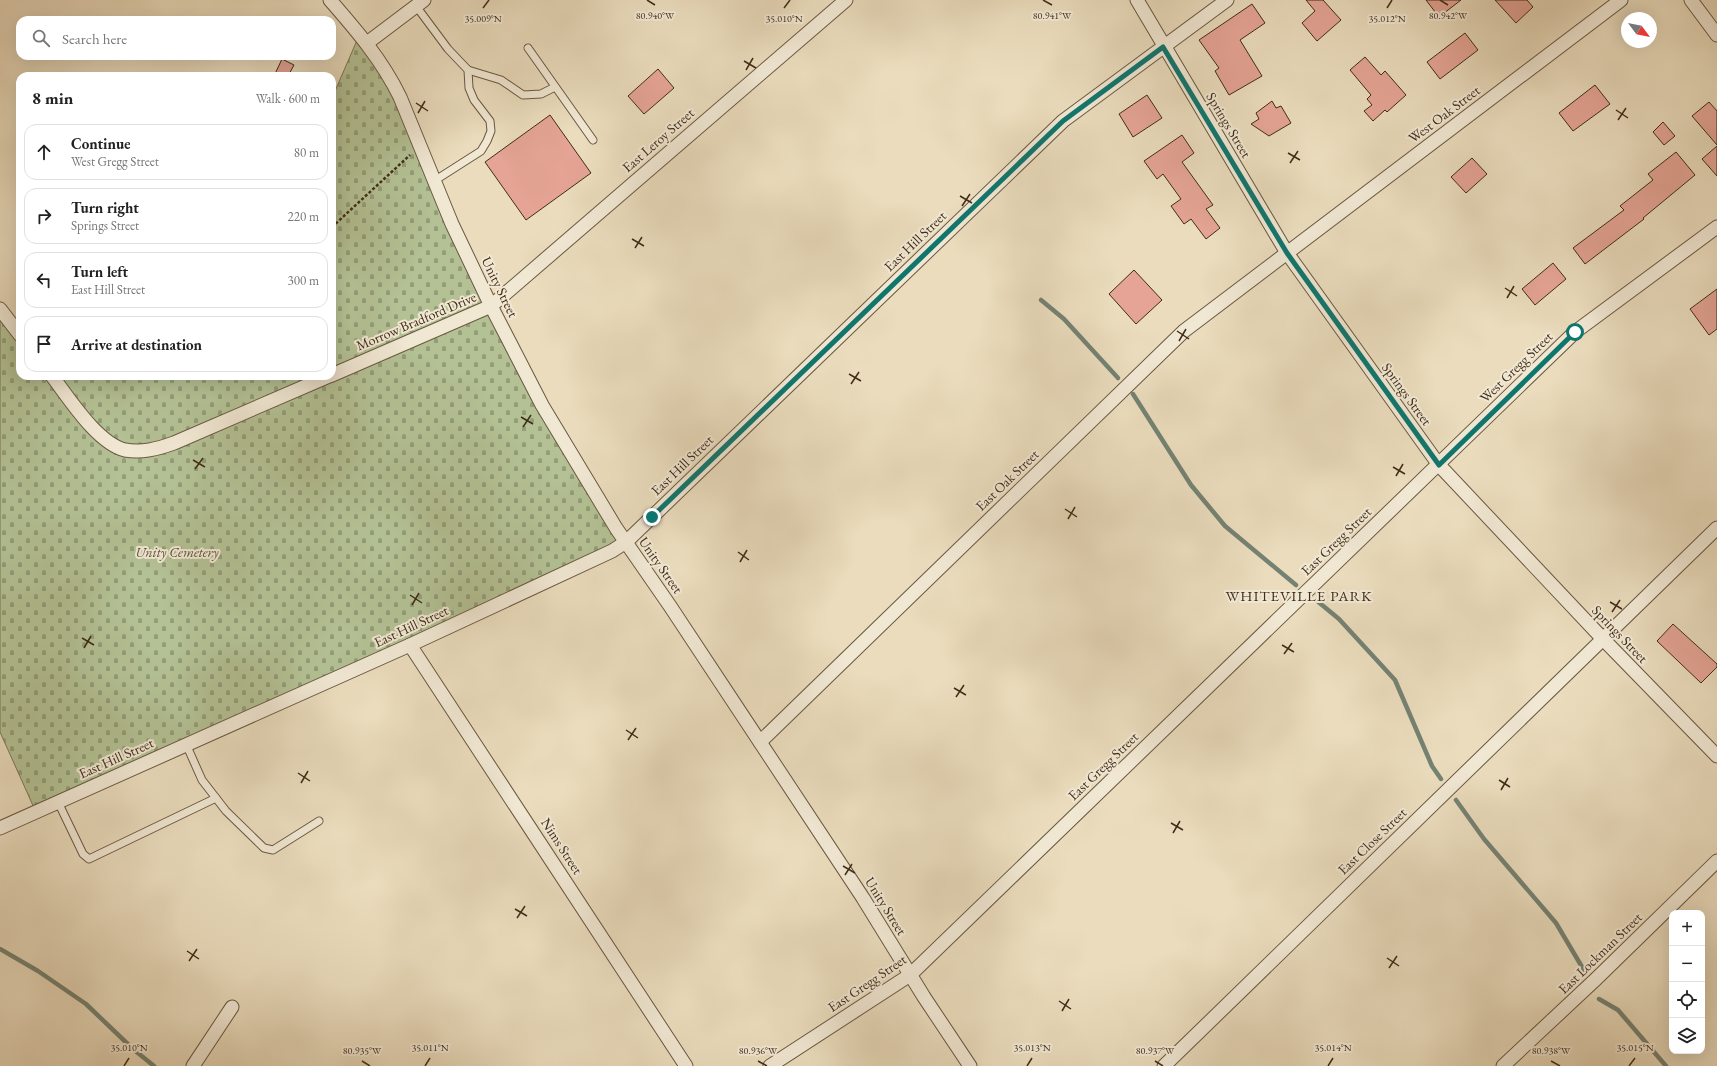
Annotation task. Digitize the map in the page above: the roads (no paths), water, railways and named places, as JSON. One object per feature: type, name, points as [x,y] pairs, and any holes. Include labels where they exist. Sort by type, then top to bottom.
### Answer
[{"type":"street","name":"Unity Street","points":[[330,0],[367,43],[391,79],[400,97],[434,181],[491,306],[542,405],[626,542],[858,891],[910,975],[970,1066]]},
{"type":"street","name":"East Leroy Street","points":[[491,306],[846,0]]},
{"type":"street","name":"Springs Street","points":[[1137,0],[1163,47],[1287,253],[1439,465],[1603,639],[1717,756]]},
{"type":"street","name":"East Hill Street","points":[[0,828],[410,645],[612,551],[626,542],[1063,121],[1227,0]]},
{"type":"street","name":"West Oak Street","points":[[1287,253],[1622,0]]},
{"type":"street","points":[[1691,0],[1717,35]]},
{"type":"street","points":[[367,43],[420,3]]},
{"type":"street","name":"West Gregg Street","points":[[1439,465],[1575,332],[1717,227]]},
{"type":"street","name":"East Oak Street","points":[[760,742],[1184,331],[1287,253]]},
{"type":"street","name":"Morrow Bradford Drive","points":[[336,373],[491,306]]},
{"type":"street","points":[[0,309],[16,330]]},
{"type":"street","points":[[55,380],[95,430],[109,442],[124,449],[139,451],[155,449],[174,443],[320,380]]},
{"type":"street","name":"East Gregg Street","points":[[770,1066],[910,975],[1439,465]]},
{"type":"street","name":"East Close Street","points":[[1164,1066],[1717,528]]},
{"type":"street","name":"Nims Street","points":[[410,645],[686,1066]]},
{"type":"street","name":"East Lockman Street","points":[[1503,1066],[1596,979],[1717,861]]},
{"type":"street","points":[[193,1066],[232,1008]]},
{"type":"lane","points":[[420,3],[448,49],[468,70],[501,80],[523,95],[541,94],[555,87]]},
{"type":"lane","points":[[528,48],[594,140]]},
{"type":"lane","points":[[434,181],[480,151],[487,142],[491,131],[490,121],[474,100],[469,88],[468,70]]},
{"type":"lane","points":[[186,744],[202,780],[226,811],[264,848],[273,850],[319,821]]},
{"type":"lane","points":[[58,802],[83,854],[89,859],[216,798]]},
{"type":"waterway","points":[[1041,300],[1064,319],[1118,378]]},
{"type":"waterway","points":[[1133,394],[1191,485],[1225,526],[1296,585]]},
{"type":"waterway","points":[[1316,600],[1339,619],[1395,680],[1432,766],[1441,779]]},
{"type":"waterway","points":[[1456,800],[1484,839],[1556,923],[1585,972]]},
{"type":"waterway","points":[[0,949],[38,971],[86,1004],[133,1049],[154,1066]]},
{"type":"waterway","points":[[1599,999],[1618,1010],[1666,1066]]},
{"type":"district","name":"WHITEVILLE PARK","points":[[1299,595]]},
{"type":"park label","name":"Unity Cemetery","points":[[177,552]]}]
